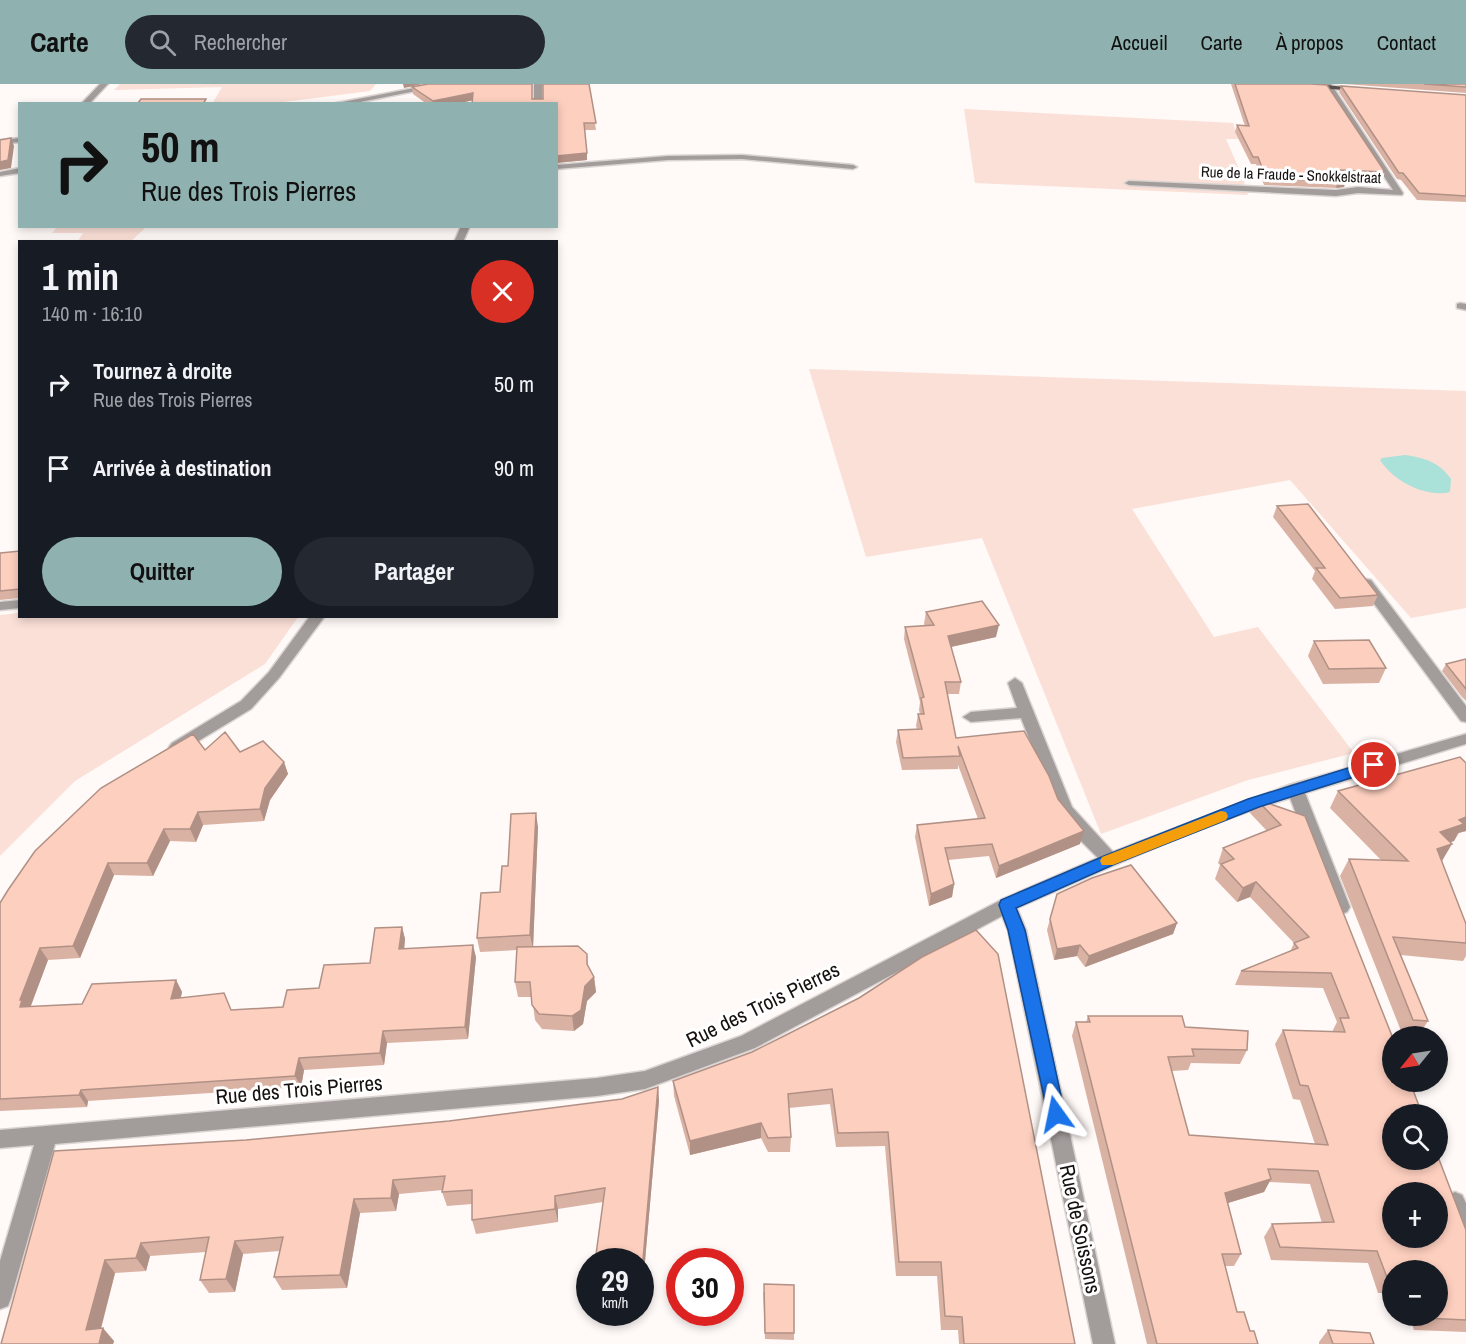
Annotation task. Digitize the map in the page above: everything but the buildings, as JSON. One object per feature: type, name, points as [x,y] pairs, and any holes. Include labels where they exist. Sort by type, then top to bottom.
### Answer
[{"type":"main road","points":[[1283,84],[1371,90]]},
{"type":"street","points":[[86,102],[104,84]]},
{"type":"street","points":[[342,102],[447,84]]},
{"type":"street","points":[[538,84],[538,102]]},
{"type":"street","name":"Rue de la Fraude - Snokkelstraat","points":[[1129,183],[1336,193],[1358,190],[1399,193],[1329,86]]},
{"type":"street","points":[[0,142],[18,140]]},
{"type":"street","points":[[558,167],[668,158],[742,157],[853,167]]},
{"type":"street","points":[[0,174],[18,170]]},
{"type":"street","points":[[1357,571],[1466,717]]},
{"type":"street","points":[[0,606],[18,604]]},
{"type":"street","points":[[168,752],[246,705],[274,675],[317,618]]},
{"type":"street","points":[[1016,683],[1065,810],[1110,860]]},
{"type":"street","points":[[971,717],[1027,712]]},
{"type":"street","name":"Rue des Trois Pierres","points":[[0,1139],[597,1087],[645,1080],[693,1065],[748,1042],[1007,905],[1110,860],[1295,789],[1463,743]]},
{"type":"street","points":[[1295,789],[1346,921]]},
{"type":"street","name":"Rue de Soissons","points":[[1007,905],[1017,930],[1104,1344]]},
{"type":"street","points":[[0,1298],[48,1134]]},
{"type":"street","points":[[1456,1195],[1466,1230]]},
{"type":"shaded area","points":[[120,84],[376,84],[370,91],[284,102],[213,102],[222,87],[114,90]]},
{"type":"shaded area","points":[[964,109],[1233,123],[1238,139],[1226,139],[1248,195],[975,183]]},
{"type":"shaded area","points":[[56,228],[145,228],[132,240],[79,240],[83,233],[52,233]]},
{"type":"shaded area","points":[[809,369],[1466,391],[1466,608],[1411,618],[1290,480],[1132,509],[1214,637],[1258,627],[1354,753],[1248,780],[1101,834],[982,538],[866,557]]},
{"type":"shaded area","points":[[18,613],[18,618],[297,618],[265,664],[75,781],[0,856],[0,615]]},
{"type":"water","points":[[1405,455],[1425,459],[1442,468],[1451,479],[1450,492],[1431,492],[1411,486],[1393,475],[1380,460]]},
{"type":"slow traffic","points":[[1107,861],[1221,816]]},
{"type":"route","points":[[1056,1114],[1017,930],[1007,905],[1110,860],[1254,803],[1374,765]]}]
